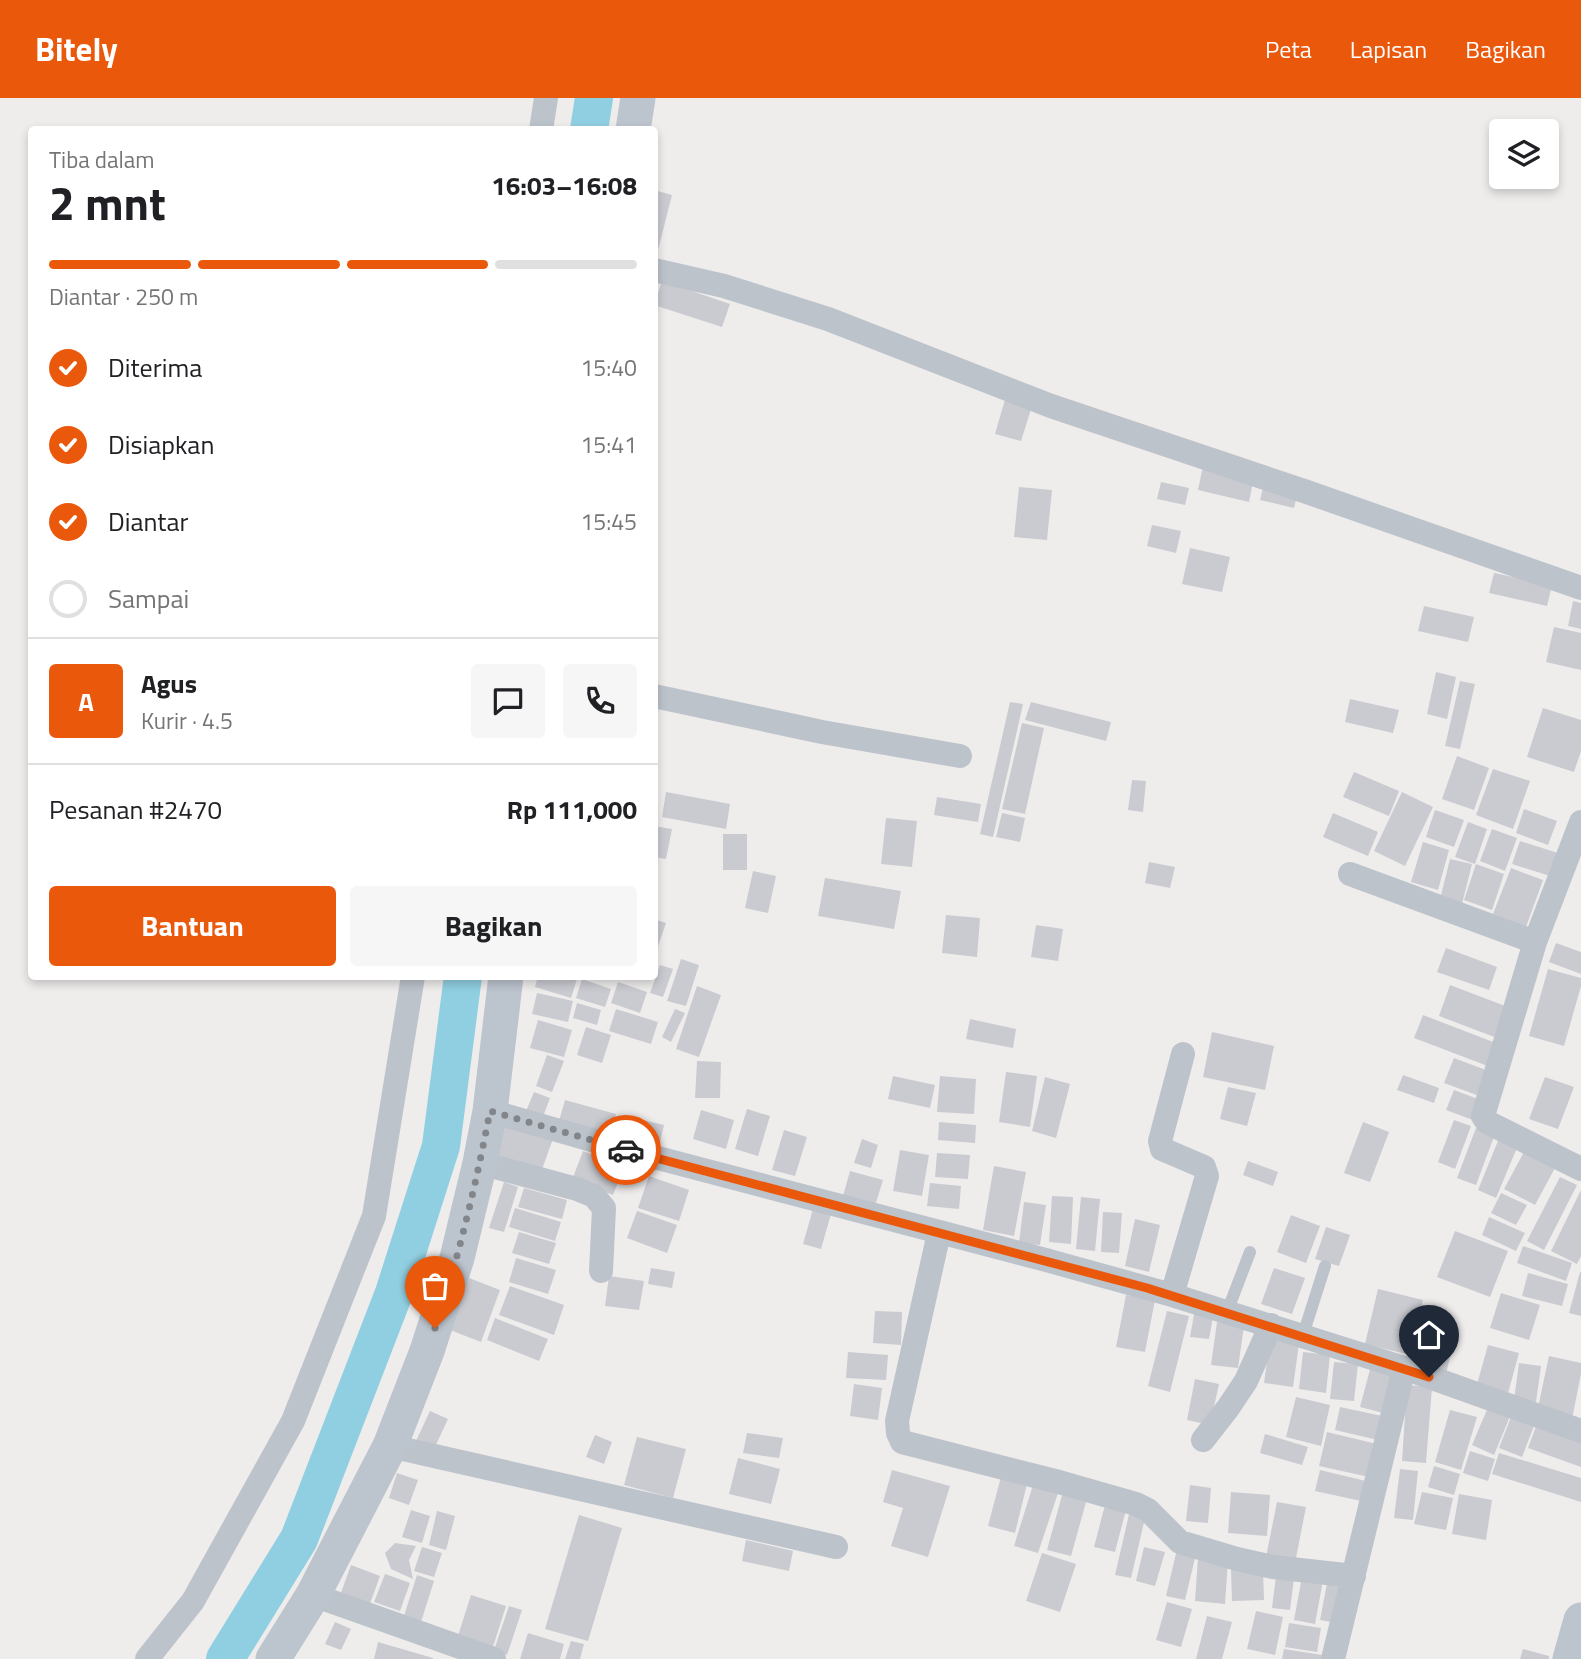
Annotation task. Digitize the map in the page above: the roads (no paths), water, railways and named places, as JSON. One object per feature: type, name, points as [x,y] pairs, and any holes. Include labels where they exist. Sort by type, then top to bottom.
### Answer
[{"type":"street","points":[[542,126],[546,98]]},
{"type":"street","points":[[634,126],[638,98]]},
{"type":"street","points":[[658,271],[724,286],[828,319],[1051,406],[1370,513],[1581,588]]},
{"type":"street","points":[[658,697],[822,732],[960,756]]},
{"type":"street","points":[[1581,822],[1535,942],[1483,1116],[1487,1122],[1581,1169]]},
{"type":"street","points":[[1350,874],[1535,942]]},
{"type":"street","points":[[147,1659],[193,1601],[293,1421],[374,1216],[411,980]]},
{"type":"street","points":[[272,1659],[313,1595],[390,1446],[443,1304],[480,1163],[490,1111],[506,980]]},
{"type":"street","points":[[1172,1295],[1207,1176],[1205,1167],[1162,1149],[1160,1141],[1183,1054]]},
{"type":"street","points":[[490,1111],[1172,1295],[1404,1368],[1581,1431]]},
{"type":"street","points":[[480,1163],[578,1189],[594,1196],[604,1208],[601,1271]]},
{"type":"street","points":[[939,1233],[897,1421],[902,1442],[1136,1504],[1148,1510],[1180,1542],[1237,1559],[1273,1567],[1354,1576]]},
{"type":"street","points":[[1203,1440],[1246,1381],[1271,1325]]},
{"type":"street","points":[[1333,1659],[1404,1368]]},
{"type":"street","points":[[390,1446],[836,1547]]},
{"type":"street","points":[[313,1595],[494,1659]]},
{"type":"lane","points":[[1227,1312],[1250,1252]]},
{"type":"lane","points":[[1303,1335],[1325,1266]]},
{"type":"waterway","points":[[590,126],[594,98]]},
{"type":"waterway","points":[[225,1659],[299,1539],[394,1293],[441,1146],[462,980]]}]
